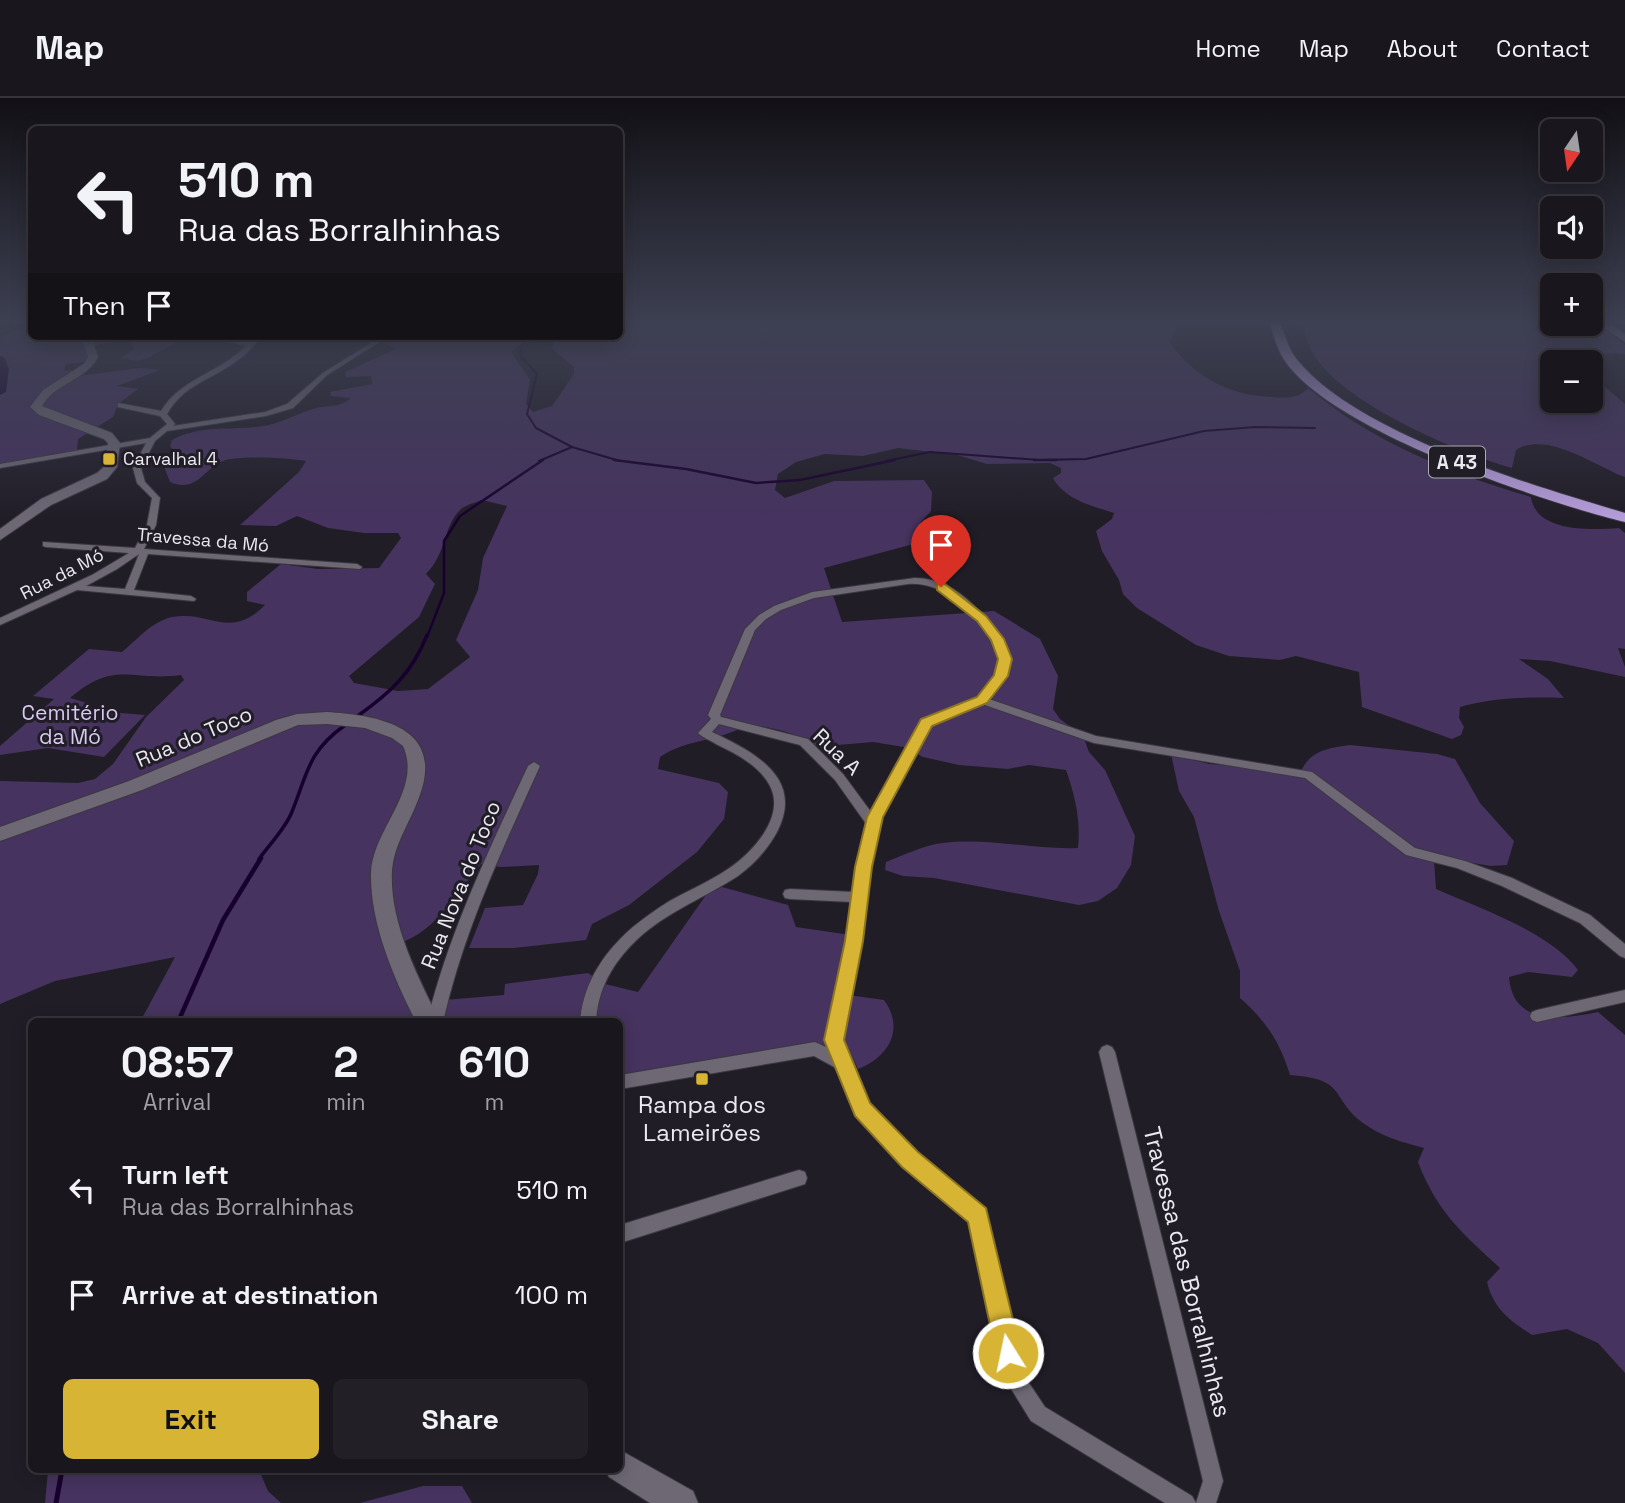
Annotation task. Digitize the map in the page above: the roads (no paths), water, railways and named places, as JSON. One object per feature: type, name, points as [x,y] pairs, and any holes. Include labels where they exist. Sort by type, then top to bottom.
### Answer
[{"type":"highway","name":"A 43","points":[[1323,389],[1382,427],[1463,465],[1625,518]]},
{"type":"highway","name":"A 43","points":[[1334,389],[1392,425],[1537,488],[1625,510]]},
{"type":"street","points":[[54,389],[36,407],[43,413],[99,430],[114,446]]},
{"type":"street","points":[[163,414],[184,389]]},
{"type":"street","points":[[0,466],[152,440],[168,429],[266,414],[290,406],[309,389]]},
{"type":"street","points":[[121,405],[163,414],[170,424],[168,429]]},
{"type":"street","points":[[129,591],[156,509],[156,498],[137,476],[152,440]]},
{"type":"street","points":[[0,536],[46,502],[102,476],[111,467],[114,446]]},
{"type":"street","name":"Travessa da Mó","points":[[46,544],[357,566]]},
{"type":"street","name":"Rua da Mó","points":[[0,622],[141,550]]},
{"type":"street","points":[[588,1018],[587,1008],[596,978],[632,937],[650,921],[733,872],[754,855],[773,829],[781,808],[779,789],[755,760],[704,733],[717,720],[715,715],[750,629],[759,618],[826,591],[912,581],[935,583],[981,618],[998,639],[1005,659],[1001,676],[982,700],[926,723],[891,783],[873,824],[834,1040],[862,1109],[910,1159],[978,1216],[1001,1310],[1012,1374],[1038,1414],[1185,1503]]},
{"type":"street","points":[[71,587],[191,599]]},
{"type":"street","points":[[982,700],[1094,739],[1308,775],[1411,852],[1445,859],[1507,882],[1585,919],[1625,952]]},
{"type":"street","name":"Rua do Toco","points":[[0,834],[143,784],[299,720],[358,721],[391,730],[409,739],[416,755],[407,812],[384,855],[382,883],[395,940],[414,997],[426,1018]]},
{"type":"street","name":"Rua A","points":[[717,720],[804,742],[839,777],[873,824]]},
{"type":"street","name":"Rua Nova do Toco","points":[[436,1018],[444,978],[467,918],[534,766]]},
{"type":"street","points":[[790,894],[859,897]]},
{"type":"street","points":[[1537,1016],[1625,996]]},
{"type":"street","points":[[623,1081],[815,1049],[845,1065]]},
{"type":"street","name":"Travessa das Borralhinhas","points":[[1107,1052],[1213,1481],[1206,1503]]},
{"type":"street","points":[[623,1233],[799,1178]]},
{"type":"street","points":[[623,1468],[681,1503]]},
{"type":"waterway","points":[[533,389],[527,414],[536,428],[572,447]]},
{"type":"waterway","points":[[1039,460],[1086,459],[1204,431],[1255,427],[1315,428]]},
{"type":"waterway","points":[[539,461],[572,447]]},
{"type":"waterway","points":[[572,447],[618,461]]},
{"type":"waterway","points":[[886,461],[930,452],[1039,460]]},
{"type":"waterway","points":[[427,637],[444,593],[444,541],[460,516],[543,460]]},
{"type":"waterway","points":[[614,460],[618,461]]},
{"type":"waterway","points":[[618,461],[686,469],[756,483],[800,480],[895,460]]},
{"type":"waterway","points":[[1034,460],[1039,460]]},
{"type":"waterway","points":[[1039,460],[1056,460]]},
{"type":"waterway","points":[[359,715],[399,681],[415,660],[427,635]]},
{"type":"waterway","points":[[259,859],[288,820],[315,755],[322,745],[344,726]]},
{"type":"waterway","points":[[180,1018],[223,920],[261,858]]},
{"type":"waterway","points":[[56,1503],[61,1473]]},
{"type":"place","name":"Carvalhal 4","points":[[109,459]]},
{"type":"place","name":"Rampa dos Lameirões","points":[[702,1079]]},
{"type":"park label","name":"Cemitério da Mó","points":[[70,725]]}]
